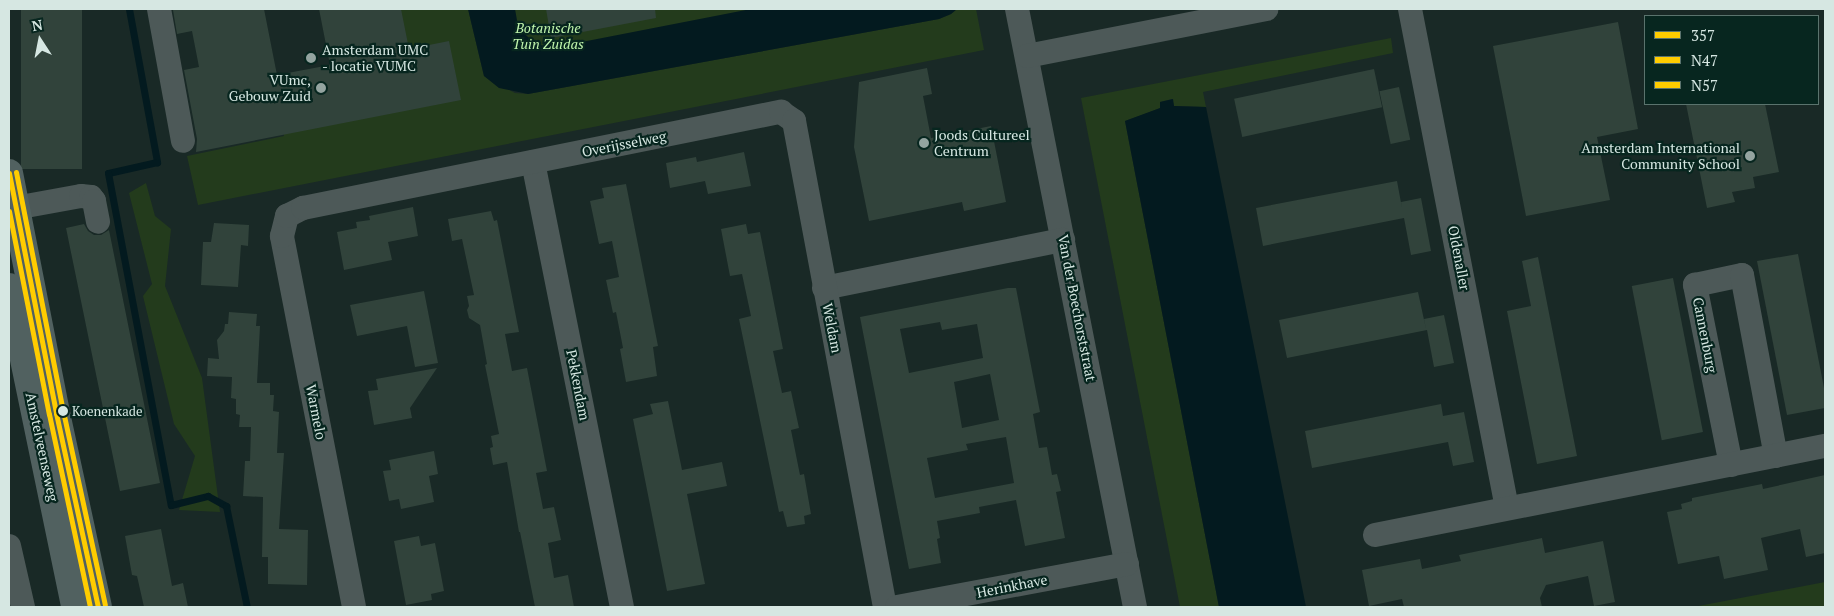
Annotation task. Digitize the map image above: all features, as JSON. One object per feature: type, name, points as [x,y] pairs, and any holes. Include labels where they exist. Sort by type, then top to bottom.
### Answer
[{"type":"main road","name":"Amstelveenseweg","points":[[9,172],[15,208],[26,361],[98,607]]},
{"type":"main road","name":"Amstelveenseweg","points":[[9,287],[26,361],[75,607]]},
{"type":"street","points":[[159,9],[183,141]]},
{"type":"street","name":"Van der Boechorststraat","points":[[1017,9],[1135,607]]},
{"type":"street","points":[[1027,56],[1266,9]]},
{"type":"street","name":"Oldenaller","points":[[1410,9],[1506,508]]},
{"type":"street","name":"Overijsselweg","points":[[287,216],[303,208],[781,112],[794,122],[824,288]]},
{"type":"street","name":"Pekkendam","points":[[534,162],[622,607]]},
{"type":"street","points":[[15,208],[81,196],[91,197],[94,201],[98,222]]},
{"type":"street","name":"Warmelo","points":[[287,216],[282,236],[354,607]]},
{"type":"street","name":"Weldam","points":[[885,607],[824,288],[1063,240]]},
{"type":"street","name":"Cannenburg","points":[[1731,465],[1695,284],[1742,275],[1776,456]]},
{"type":"street","points":[[1375,535],[1825,446]]},
{"type":"street","points":[[9,546],[23,607]]},
{"type":"street","name":"Herinkhave","points":[[897,607],[1127,564]]},
{"type":"green space","points":[[395,9],[468,9],[484,76],[515,93],[528,94],[939,19],[957,9],[976,9],[984,50],[198,205],[187,156],[284,136],[280,115],[404,51]]},
{"type":"green space","name":"Botanische Tuin Zuidas","points":[[511,9],[827,9],[523,67]]},
{"type":"green space","points":[[1391,38],[1393,53],[1203,92],[1206,107],[1174,106],[1172,99],[1160,102],[1161,108],[1125,121],[1219,607],[1180,607],[1081,98]]},
{"type":"green space","points":[[146,183],[155,216],[171,229],[165,286],[202,378],[220,512],[179,510],[195,456],[174,424],[143,296],[152,284],[129,193]]},
{"type":"green space","points":[[1825,582],[1825,607],[1693,607]]},
{"type":"water","points":[[468,9],[515,9],[518,26],[523,33],[537,44],[551,48],[751,9],[957,9],[939,19],[528,94],[499,88],[484,76]]},
{"type":"water","points":[[1173,99],[1174,106],[1206,107],[1306,607],[1219,607],[1125,121],[1160,108],[1160,102]]},
{"type":"building","points":[[21,9],[82,9],[82,169],[21,169]]},
{"type":"building","name":"Amsterdam UMC - locatie VUMC","points":[[264,9],[277,75],[330,65],[319,9],[401,9],[409,49],[449,41],[461,100],[196,152],[197,139],[184,70],[199,67],[192,31],[177,34],[173,10]]},
{"type":"building","points":[[546,9],[655,9],[656,18],[551,38]]},
{"type":"building","points":[[1618,22],[1638,129],[1597,137],[1610,200],[1526,216],[1493,46]]},
{"type":"building","name":"Joods Cultureel Centrum","points":[[927,68],[932,94],[923,96],[931,138],[991,126],[1006,202],[964,211],[962,202],[869,221],[854,147],[859,82]]},
{"type":"building","points":[[1374,69],[1382,107],[1242,137],[1234,99]]},
{"type":"building","points":[[1399,87],[1410,140],[1391,144],[1379,91]]},
{"type":"building","points":[[1686,105],[1765,105],[1779,172],[1753,177],[1755,188],[1732,192],[1735,202],[1707,208]]},
{"type":"building","points":[[744,152],[751,186],[708,194],[705,181],[670,188],[666,163],[696,157],[697,162]]},
{"type":"building","points":[[1397,181],[1402,208],[1401,202],[1421,198],[1431,251],[1411,255],[1404,218],[1263,246],[1256,208]]},
{"type":"building","points":[[626,184],[658,346],[653,347],[657,376],[626,382],[620,349],[623,348],[616,312],[613,313],[606,280],[619,277],[612,241],[599,244],[590,201],[604,198],[602,188]]},
{"type":"building","points":[[413,207],[418,236],[388,242],[392,260],[344,270],[337,232],[357,228],[356,222],[370,220],[369,216]]},
{"type":"building","points":[[491,211],[494,221],[497,220],[519,332],[505,334],[512,371],[527,368],[547,471],[536,473],[543,509],[554,507],[561,540],[548,543],[554,578],[568,575],[574,607],[535,607],[507,462],[493,465],[490,448],[493,447],[491,436],[499,434],[485,365],[487,364],[480,325],[469,318],[467,296],[474,295],[462,239],[452,241],[448,219]]},
{"type":"building","points":[[214,223],[249,225],[248,246],[241,245],[238,287],[201,285],[203,242],[211,242]]},
{"type":"building","points":[[84,224],[88,231],[94,235],[101,235],[109,230],[160,483],[120,491],[66,228]]},
{"type":"building","points":[[746,224],[748,234],[760,232],[783,349],[773,351],[782,393],[791,391],[799,428],[791,430],[800,475],[804,474],[811,514],[804,516],[805,524],[787,527],[783,511],[779,512],[739,319],[751,316],[742,274],[730,276],[721,229]]},
{"type":"building","points":[[1798,254],[1825,393],[1825,408],[1787,415],[1757,261]]},
{"type":"building","points":[[1538,257],[1577,456],[1537,464],[1507,311],[1531,306],[1522,261]]},
{"type":"building","points":[[1673,278],[1703,432],[1662,440],[1632,286]]},
{"type":"building","points":[[1016,288],[1040,412],[1033,414],[1039,448],[1047,447],[1052,475],[1057,474],[1061,491],[1056,492],[1065,538],[1025,546],[1016,500],[979,507],[980,513],[937,521],[940,538],[937,539],[941,563],[909,569],[860,317]],"holes":[[[940,322],[942,330],[977,324],[983,358],[909,373],[900,329]],[[990,374],[999,420],[962,428],[954,382]],[[1006,437],[1014,483],[935,498],[927,458],[968,450],[966,444]]]},
{"type":"building","points":[[424,291],[438,363],[415,367],[407,326],[357,336],[350,305]]},
{"type":"building","points":[[1418,292],[1426,329],[1424,319],[1444,315],[1454,363],[1434,367],[1427,330],[1287,358],[1279,320]]},
{"type":"building","points":[[229,312],[257,314],[256,326],[260,326],[257,383],[270,383],[270,395],[274,395],[273,411],[279,412],[277,453],[284,453],[279,529],[308,530],[307,585],[268,584],[268,557],[262,557],[263,497],[243,496],[245,461],[250,461],[251,427],[239,427],[240,415],[236,414],[236,399],[231,398],[232,377],[207,376],[208,358],[219,359],[217,340],[224,331],[225,324],[228,324]]},
{"type":"building","points":[[437,368],[410,408],[412,418],[374,425],[368,391],[378,390],[376,379]]},
{"type":"building","points":[[668,401],[682,470],[722,462],[727,486],[687,494],[705,584],[667,591],[633,419],[653,414],[650,404]]},
{"type":"building","points":[[1441,404],[1443,416],[1464,412],[1474,462],[1453,466],[1448,442],[1312,468],[1305,431]]},
{"type":"building","points":[[434,451],[438,474],[429,476],[434,502],[401,509],[399,499],[389,501],[383,471],[391,470],[389,460]]},
{"type":"building","points":[[1825,475],[1825,553],[1806,557],[1800,529],[1761,538],[1768,570],[1724,579],[1719,556],[1678,564],[1667,512],[1682,509],[1681,504],[1692,501],[1692,498],[1762,484],[1763,489]]},
{"type":"building","points":[[161,529],[172,586],[183,583],[188,607],[144,607],[137,576],[132,575],[125,536]]},
{"type":"building","points":[[419,536],[421,546],[435,543],[444,591],[431,594],[432,600],[406,605],[394,541]]},
{"type":"building","points":[[1542,538],[1545,553],[1603,541],[1615,602],[1594,606],[1588,576],[1546,585],[1540,598],[1542,607],[1404,607],[1402,599],[1369,606],[1362,570],[1420,559],[1422,569],[1461,561],[1459,555]]},
{"type":"waterway","points":[[129,9],[157,162],[108,173],[171,505],[208,496],[226,506],[247,607]]},
{"type":"transit line","name":"N57","points":[[16,172],[63,411],[105,605]]},
{"type":"transit line","name":"357","points":[[9,173],[56,413],[98,607]]},
{"type":"transit line","name":"N47","points":[[9,211],[90,607]]},
{"type":"place","name":"Amsterdam UMC - locatie VUMC","points":[[311,58]]},
{"type":"place","name":"VUmc, Gebouw Zuid","points":[[321,88]]},
{"type":"place","name":"Joods Cultureel Centrum","points":[[924,143]]},
{"type":"place","name":"Amsterdam International Community School","points":[[1750,156]]},
{"type":"place","name":"Koenenkade","points":[[63,411]]}]
